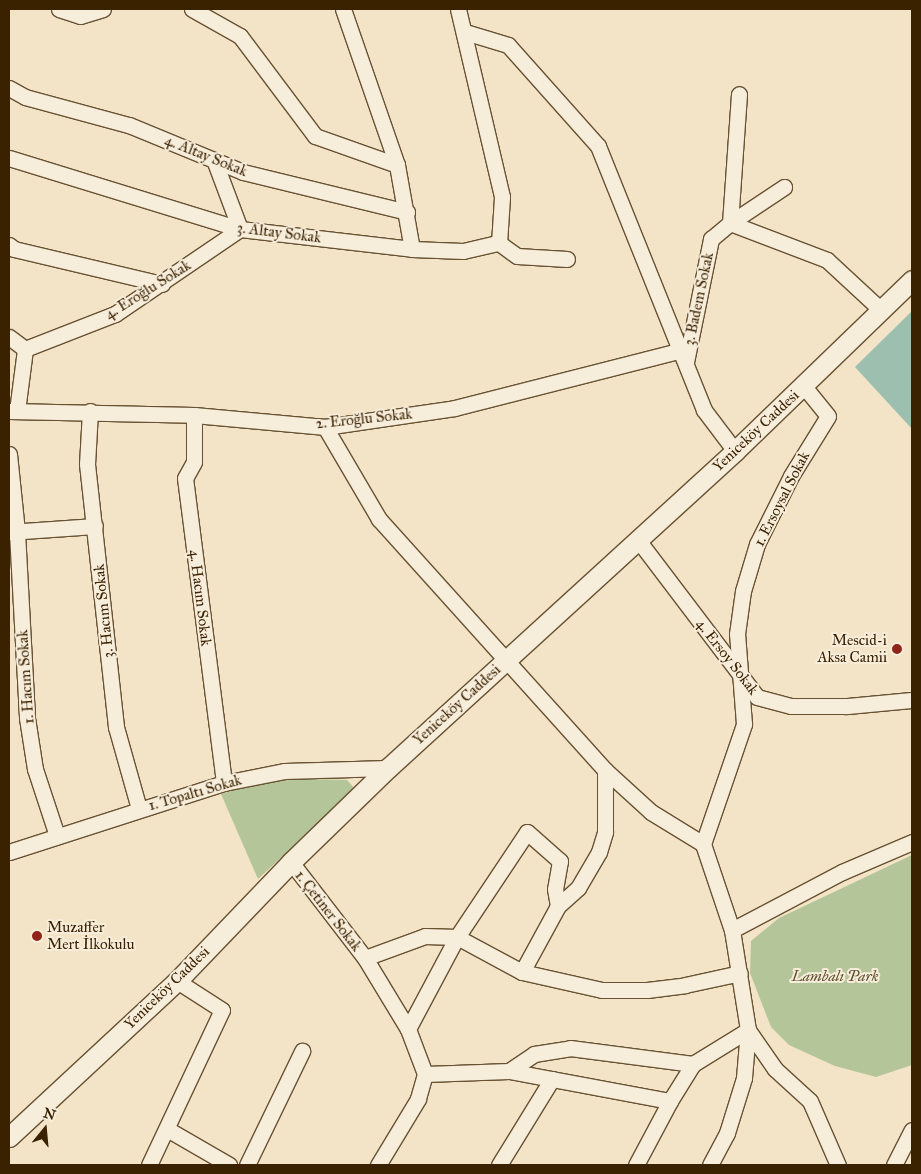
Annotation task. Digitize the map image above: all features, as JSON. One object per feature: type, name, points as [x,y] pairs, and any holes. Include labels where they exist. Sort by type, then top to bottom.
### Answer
[{"type":"street","points":[[59,9],[80,16],[103,9]]},
{"type":"street","points":[[192,9],[240,36],[315,136],[397,165]]},
{"type":"street","points":[[343,9],[397,165],[407,212],[412,249]]},
{"type":"street","points":[[458,9],[465,32],[502,197],[499,243],[517,256],[566,259]]},
{"type":"street","points":[[465,32],[508,45],[598,146],[684,356],[704,410],[734,451]]},
{"type":"street","name":"4. Altay Sokak","points":[[9,88],[25,97],[129,124],[243,172],[407,212]]},
{"type":"street","points":[[739,94],[730,223],[826,260],[881,310]]},
{"type":"street","name":"3. Altay Sokak","points":[[9,158],[240,229],[412,249],[463,251],[499,243]]},
{"type":"street","points":[[214,160],[240,229]]},
{"type":"street","name":"3. Badem Sokak","points":[[684,356],[711,239],[730,223],[784,188]]},
{"type":"street","name":"4. Eroğlu Sokak","points":[[24,349],[115,314],[162,284],[240,229]]},
{"type":"street","points":[[9,245],[14,249],[162,284]]},
{"type":"street","name":"Yeniceköy Caddesi","points":[[9,1137],[177,981],[291,862],[388,768],[804,386],[912,280]]},
{"type":"street","points":[[9,337],[24,349],[13,411]]},
{"type":"street","name":"2. Eroğlu Sokak","points":[[13,411],[90,411],[194,415],[325,426],[455,408],[684,356]]},
{"type":"street","name":"1. Ersoysal Sokak","points":[[743,682],[738,634],[743,591],[758,544],[791,476],[828,416],[804,386]]},
{"type":"street","name":"3. Hacım Sokak","points":[[90,411],[87,464],[116,727],[139,809]]},
{"type":"street","name":"4. Hacım Sokak","points":[[194,415],[194,462],[185,478],[224,783]]},
{"type":"street","points":[[325,426],[380,518],[604,770],[651,812],[703,844]]},
{"type":"street","name":"1. Hacım Sokak","points":[[9,454],[27,718],[35,769],[57,836]]},
{"type":"street","points":[[13,532],[95,526]]},
{"type":"street","name":"4. Ersoy Sokak","points":[[638,540],[743,682],[757,697],[791,706],[847,706],[912,700]]},
{"type":"street","points":[[710,1165],[727,1133],[744,1078],[748,1030],[732,930],[703,844],[744,724],[743,682]]},
{"type":"street","name":"1. Topaltı Sokak","points":[[9,852],[224,783],[284,771],[388,768]]},
{"type":"street","points":[[522,972],[558,906],[578,888],[599,852],[605,832],[604,770]]},
{"type":"street","points":[[408,1029],[457,936],[527,832],[560,860],[555,889],[558,906]]},
{"type":"street","points":[[732,930],[842,872],[912,842]]},
{"type":"street","name":"1. Çetiner Sokak","points":[[291,862],[365,958],[425,936],[457,936],[522,972],[564,983],[611,990],[685,985],[740,973]]},
{"type":"street","points":[[365,958],[408,1029],[425,1074],[418,1099],[378,1165]]},
{"type":"street","points":[[149,1165],[222,1010],[177,981]]},
{"type":"street","points":[[636,1165],[670,1101],[693,1064],[748,1030]]},
{"type":"street","points":[[748,1030],[775,1069],[810,1102],[838,1165]]},
{"type":"street","points":[[510,1071],[534,1054],[570,1048],[693,1064]]},
{"type":"street","points":[[246,1165],[302,1051]]},
{"type":"street","points":[[425,1074],[510,1071],[670,1101]]},
{"type":"street","points":[[499,1165],[552,1079]]},
{"type":"street","points":[[167,1129],[229,1165]]},
{"type":"street","points":[[894,1165],[912,1130]]},
{"type":"green space","points":[[276,778],[347,780],[355,789],[258,879],[221,794]]},
{"type":"green space","name":"Lambalı Park","points":[[912,855],[912,1065],[876,1077],[835,1066],[789,1045],[771,1027],[750,973],[751,941],[779,918]]},
{"type":"shaded area","points":[[912,311],[912,429],[855,367]]},
{"type":"place","name":"Mescid-i Aksa Camii","points":[[897,649]]},
{"type":"place","name":"Muzaffer Mert İlkokulu","points":[[37,936]]}]
